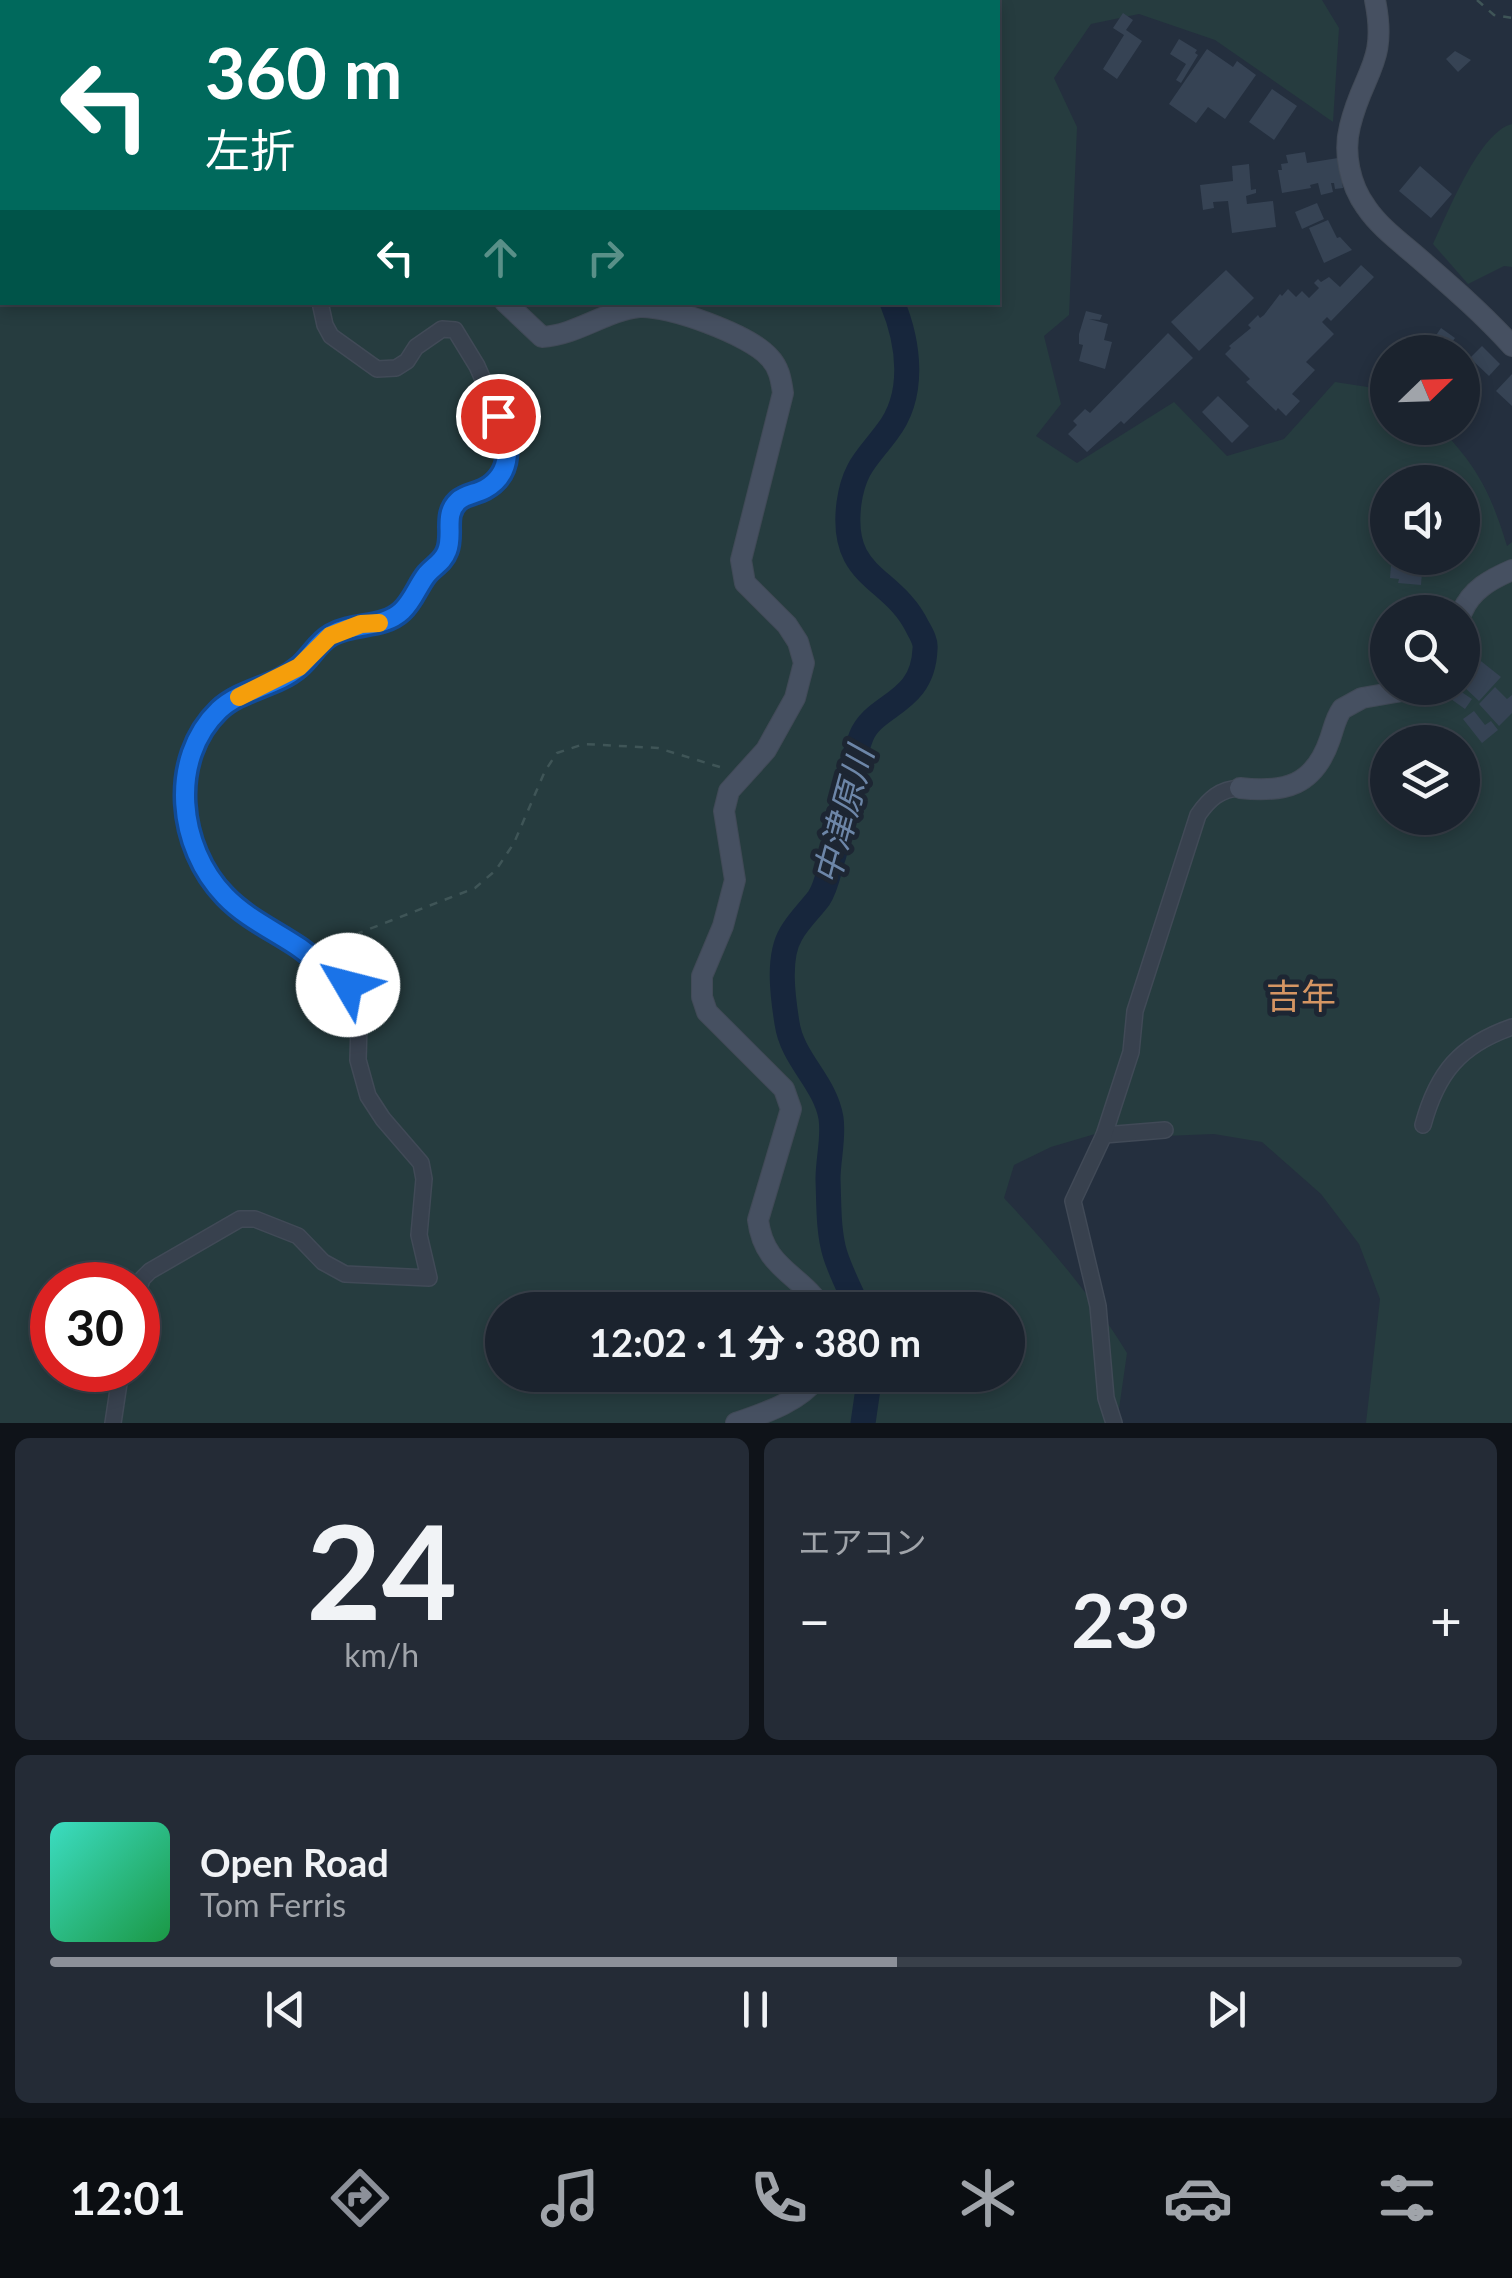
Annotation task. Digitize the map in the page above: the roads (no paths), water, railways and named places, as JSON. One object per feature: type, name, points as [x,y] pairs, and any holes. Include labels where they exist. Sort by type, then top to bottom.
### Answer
[{"type":"main road","points":[[1375,0],[1380,40],[1376,60],[1350,122],[1346,144],[1356,190],[1384,228],[1468,300],[1512,346]]},
{"type":"main road","points":[[508,305],[542,337],[575,331],[634,308],[658,307],[753,342],[771,358],[780,373],[782,393],[740,560],[745,582],[788,625],[804,662],[794,698],[766,750],[730,792],[724,811],[735,880],[723,926],[702,976],[702,996],[707,1012],[784,1089],[791,1109],[758,1220],[760,1239],[768,1253],[810,1292]]},
{"type":"main road","points":[[1474,595],[1485,583],[1512,570]]},
{"type":"main road","points":[[1240,788],[1283,789],[1297,784],[1320,761],[1342,709],[1370,697]]},
{"type":"main road","points":[[736,1423],[806,1392]]},
{"type":"street","points":[[160,1265],[240,1219],[255,1219],[298,1236],[323,1262],[345,1274],[429,1278],[419,1234],[424,1180],[421,1163],[368,1096],[358,1060],[359,1023],[348,985],[221,893],[206,870],[186,822],[184,783],[189,761],[211,719],[222,707],[299,667],[330,636],[401,613],[449,547],[449,514],[455,503],[496,480],[506,464],[506,432],[478,366],[454,330],[442,329],[416,347],[407,361],[396,368],[377,369],[331,336],[321,305]]},
{"type":"street","points":[[1114,1423],[1106,1398],[1098,1306],[1073,1201],[1104,1135],[1131,1052],[1135,1012],[1198,815],[1216,795],[1228,788],[1240,788]]},
{"type":"street","points":[[1423,1125],[1442,1075],[1478,1041],[1512,1027]]},
{"type":"street","points":[[1104,1135],[1164,1130]]},
{"type":"street","points":[[112,1423],[117,1392]]},
{"type":"waterway","name":"中津原川","points":[[851,1292],[831,1236],[831,1118],[828,1105],[790,1036],[782,978],[791,934],[826,883],[845,788],[861,737],[867,726],[916,682],[922,667],[925,646],[921,633],[895,597],[860,562],[848,528],[854,481],[896,417],[906,385],[906,351],[893,305]]},
{"type":"waterway","name":"中津原川","points":[[863,1423],[868,1392]]},
{"type":"district","name":"吉年","points":[[1301,995]]}]
